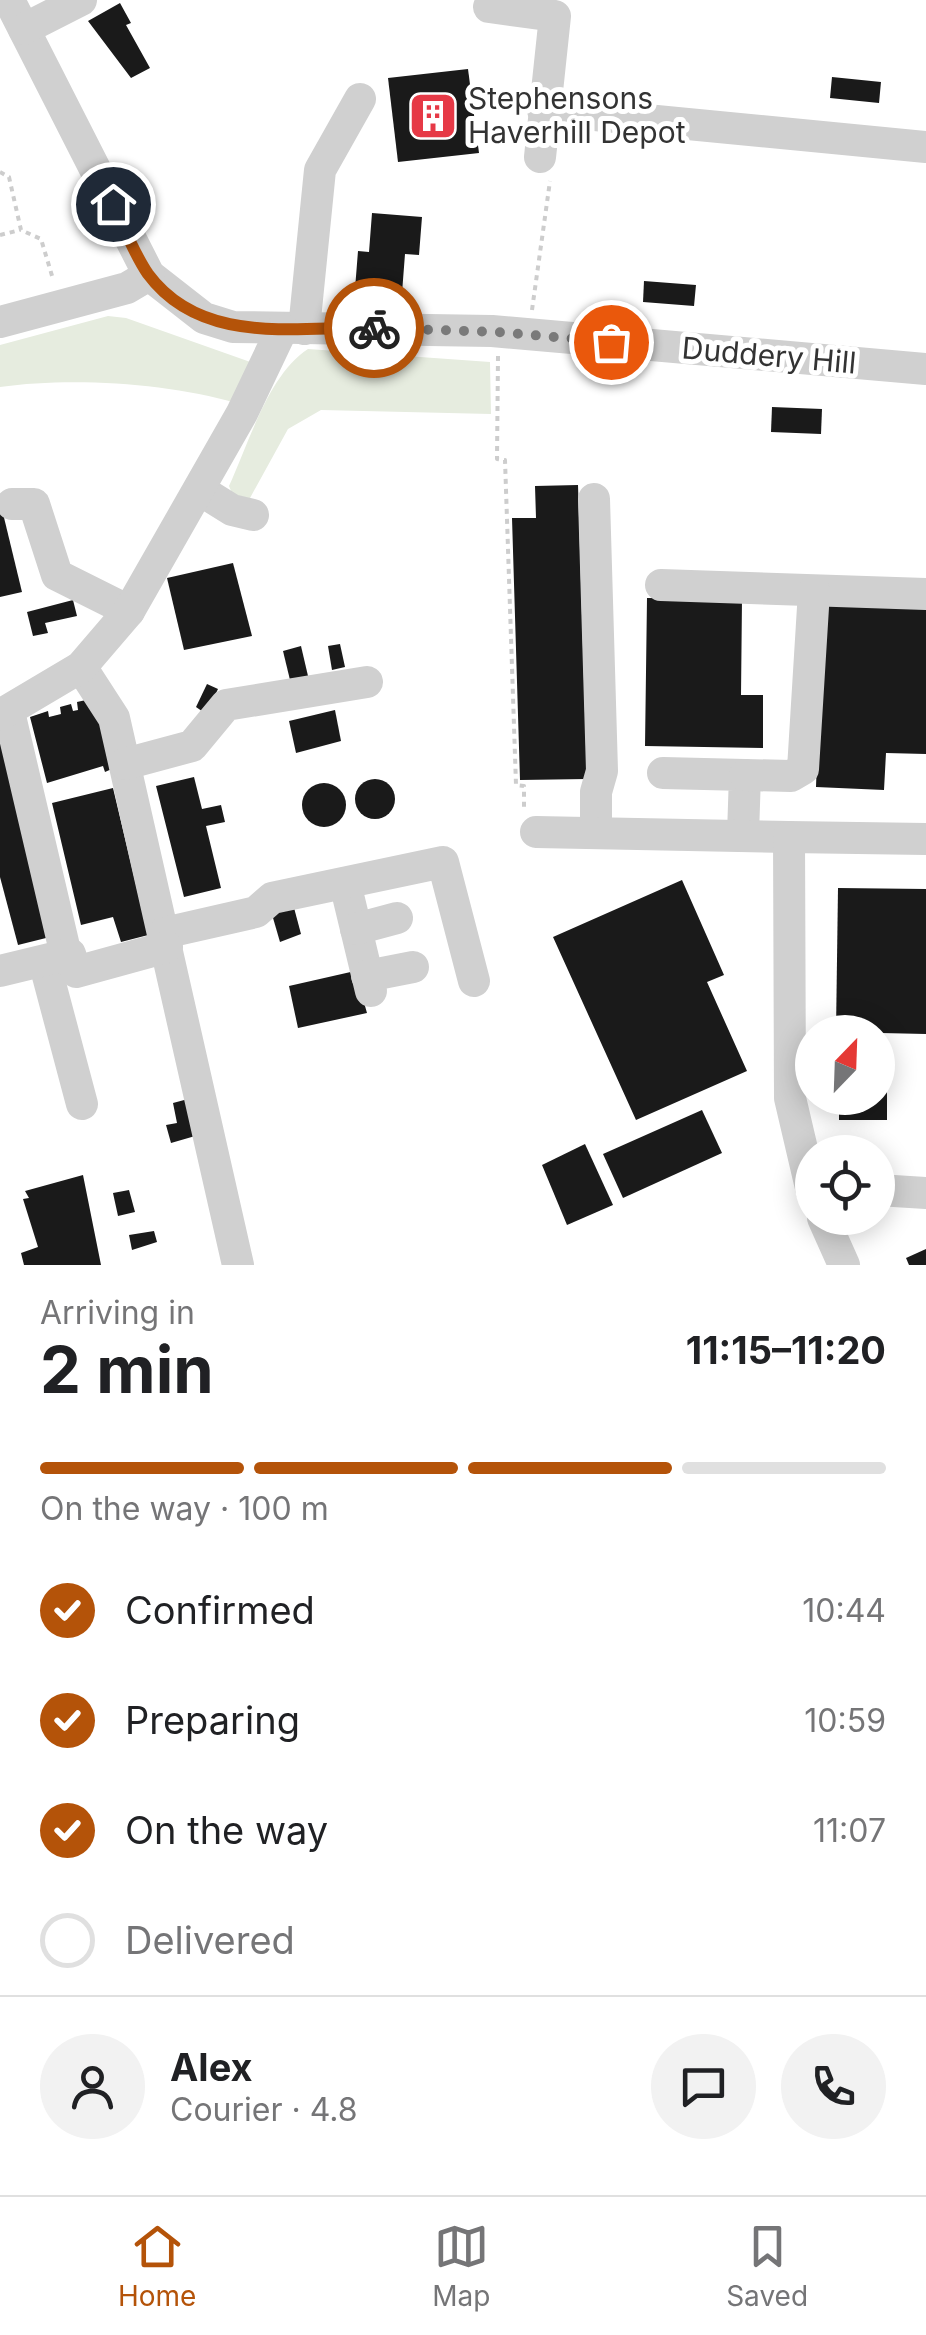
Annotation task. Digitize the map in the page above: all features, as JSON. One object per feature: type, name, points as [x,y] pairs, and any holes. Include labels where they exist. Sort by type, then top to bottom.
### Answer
[{"type":"street","points":[[0,322],[127,288],[149,275],[17,14],[81,0]]},
{"type":"street","points":[[489,7],[555,16],[540,157]]},
{"type":"street","points":[[82,1104],[5,714],[81,668],[129,611],[268,364],[293,329],[320,170],[360,98]]},
{"type":"street","points":[[543,110],[926,147]]},
{"type":"street","name":"Duddery Hill","points":[[149,275],[204,318],[234,327],[513,333],[926,369]]},
{"type":"street","points":[[200,490],[232,510],[253,515]]},
{"type":"street","points":[[594,499],[602,771],[596,792],[596,832]]},
{"type":"street","points":[[12,504],[34,504],[56,575],[129,611]]},
{"type":"street","points":[[661,585],[926,594]]},
{"type":"street","points":[[663,773],[792,776],[803,769],[814,591]]},
{"type":"street","points":[[81,668],[114,718],[238,1265]]},
{"type":"street","points":[[125,764],[192,746],[226,705],[367,682]]},
{"type":"street","points":[[743,834],[744,775]]},
{"type":"street","points":[[530,825],[596,832],[926,839]]},
{"type":"street","points":[[788,836],[790,1098],[799,1135]]},
{"type":"street","points":[[2,963],[70,954],[76,972],[256,912],[272,898],[443,862],[474,982]]},
{"type":"street","points":[[345,882],[369,983],[413,967]]},
{"type":"street","points":[[357,933],[398,924]]},
{"type":"street","points":[[895,1191],[926,1193]]},
{"type":"street","points":[[831,1235],[844,1265]]},
{"type":"path","points":[[530,825],[524,786],[516,785],[505,460],[497,459],[513,333],[552,162],[540,157]]},
{"type":"path","points":[[0,172],[9,177],[21,230]]},
{"type":"path","points":[[0,236],[21,230],[41,238],[62,308]]},
{"type":"shaded area","points":[[108,316],[126,318],[259,365],[236,403],[119,384],[57,382],[0,387],[0,345]]},
{"type":"shaded area","points":[[308,349],[490,362],[491,414],[321,410],[288,429],[250,498],[234,498],[229,486],[261,411],[282,375]]},
{"type":"building","points":[[120,3],[131,23],[126,25],[150,68],[131,78],[88,21]]},
{"type":"building","name":"Stephensons Haverhill Depot","points":[[468,69],[479,153],[398,162],[388,78]]},
{"type":"building","points":[[832,77],[881,82],[879,103],[830,98]]},
{"type":"building","points":[[372,213],[422,217],[419,255],[405,254],[402,293],[355,289],[358,251],[369,252]]},
{"type":"building","points":[[644,281],[696,285],[694,306],[643,302]]},
{"type":"building","points":[[772,407],[822,409],[821,434],[771,432]]},
{"type":"building","points":[[578,485],[587,779],[520,780],[512,518],[536,518],[535,486]]},
{"type":"building","points":[[0,501],[22,592],[0,597]]},
{"type":"building","points":[[233,563],[252,636],[184,650],[167,578]]},
{"type":"building","points":[[823,592],[926,596],[926,754],[886,753],[884,790],[816,787]]},
{"type":"building","points":[[647,598],[742,599],[741,695],[763,695],[763,748],[645,746]]},
{"type":"building","points":[[73,600],[77,616],[45,623],[48,633],[33,636],[27,612]]},
{"type":"building","points":[[340,644],[345,667],[332,670],[328,646]]},
{"type":"building","points":[[301,646],[308,676],[290,680],[283,651]]},
{"type":"building","points":[[207,684],[218,689],[206,714],[196,707]]},
{"type":"building","points":[[95,698],[114,768],[105,772],[103,766],[47,783],[30,717],[48,711],[49,717],[61,714],[60,707],[71,704],[73,711],[78,710],[77,702]]},
{"type":"building","points":[[335,710],[341,741],[296,753],[289,721]]},
{"type":"building","points":[[0,719],[58,935],[18,945],[0,877]]},
{"type":"building","points":[[194,777],[202,809],[221,805],[225,822],[206,826],[221,888],[184,897],[156,786]]},
{"type":"building","points":[[375,779],[389,785],[395,799],[389,813],[375,819],[361,813],[355,799],[361,785]]},
{"type":"building","points":[[324,783],[340,789],[346,805],[340,821],[324,827],[308,821],[302,805],[308,789]]},
{"type":"building","points":[[113,788],[142,910],[156,933],[121,942],[113,917],[81,925],[52,803]]},
{"type":"building","points":[[682,880],[724,975],[707,982],[747,1071],[636,1120],[553,937]]},
{"type":"building","points":[[838,888],[926,889],[926,1034],[895,1033],[895,1015],[836,1015]]},
{"type":"building","points":[[293,904],[301,934],[280,942],[271,911]]},
{"type":"building","points":[[355,971],[367,1013],[298,1028],[289,986]]},
{"type":"building","points":[[188,1099],[202,1134],[171,1143],[166,1125],[177,1123],[173,1103]]},
{"type":"building","points":[[702,1110],[722,1153],[623,1198],[603,1154]]},
{"type":"building","points":[[839,1115],[887,1115],[887,1120],[839,1120]]},
{"type":"building","points":[[585,1144],[613,1205],[567,1225],[542,1165]]},
{"type":"building","points":[[83,1175],[101,1265],[24,1265],[21,1253],[38,1247],[23,1199],[29,1198],[25,1191]]},
{"type":"building","points":[[129,1190],[135,1212],[118,1216],[113,1193]]},
{"type":"building","points":[[154,1231],[157,1242],[132,1250],[129,1235]]},
{"type":"building","points":[[926,1249],[926,1265],[909,1265],[906,1258]]},
{"type":"way so far","points":[[374,328],[498,332],[611,342]]},
{"type":"place","name":"Stephensons Haverhill Depot","points":[[433,116]]},
{"type":"route","points":[[113,204],[149,275],[204,318],[234,327],[374,328]]}]
